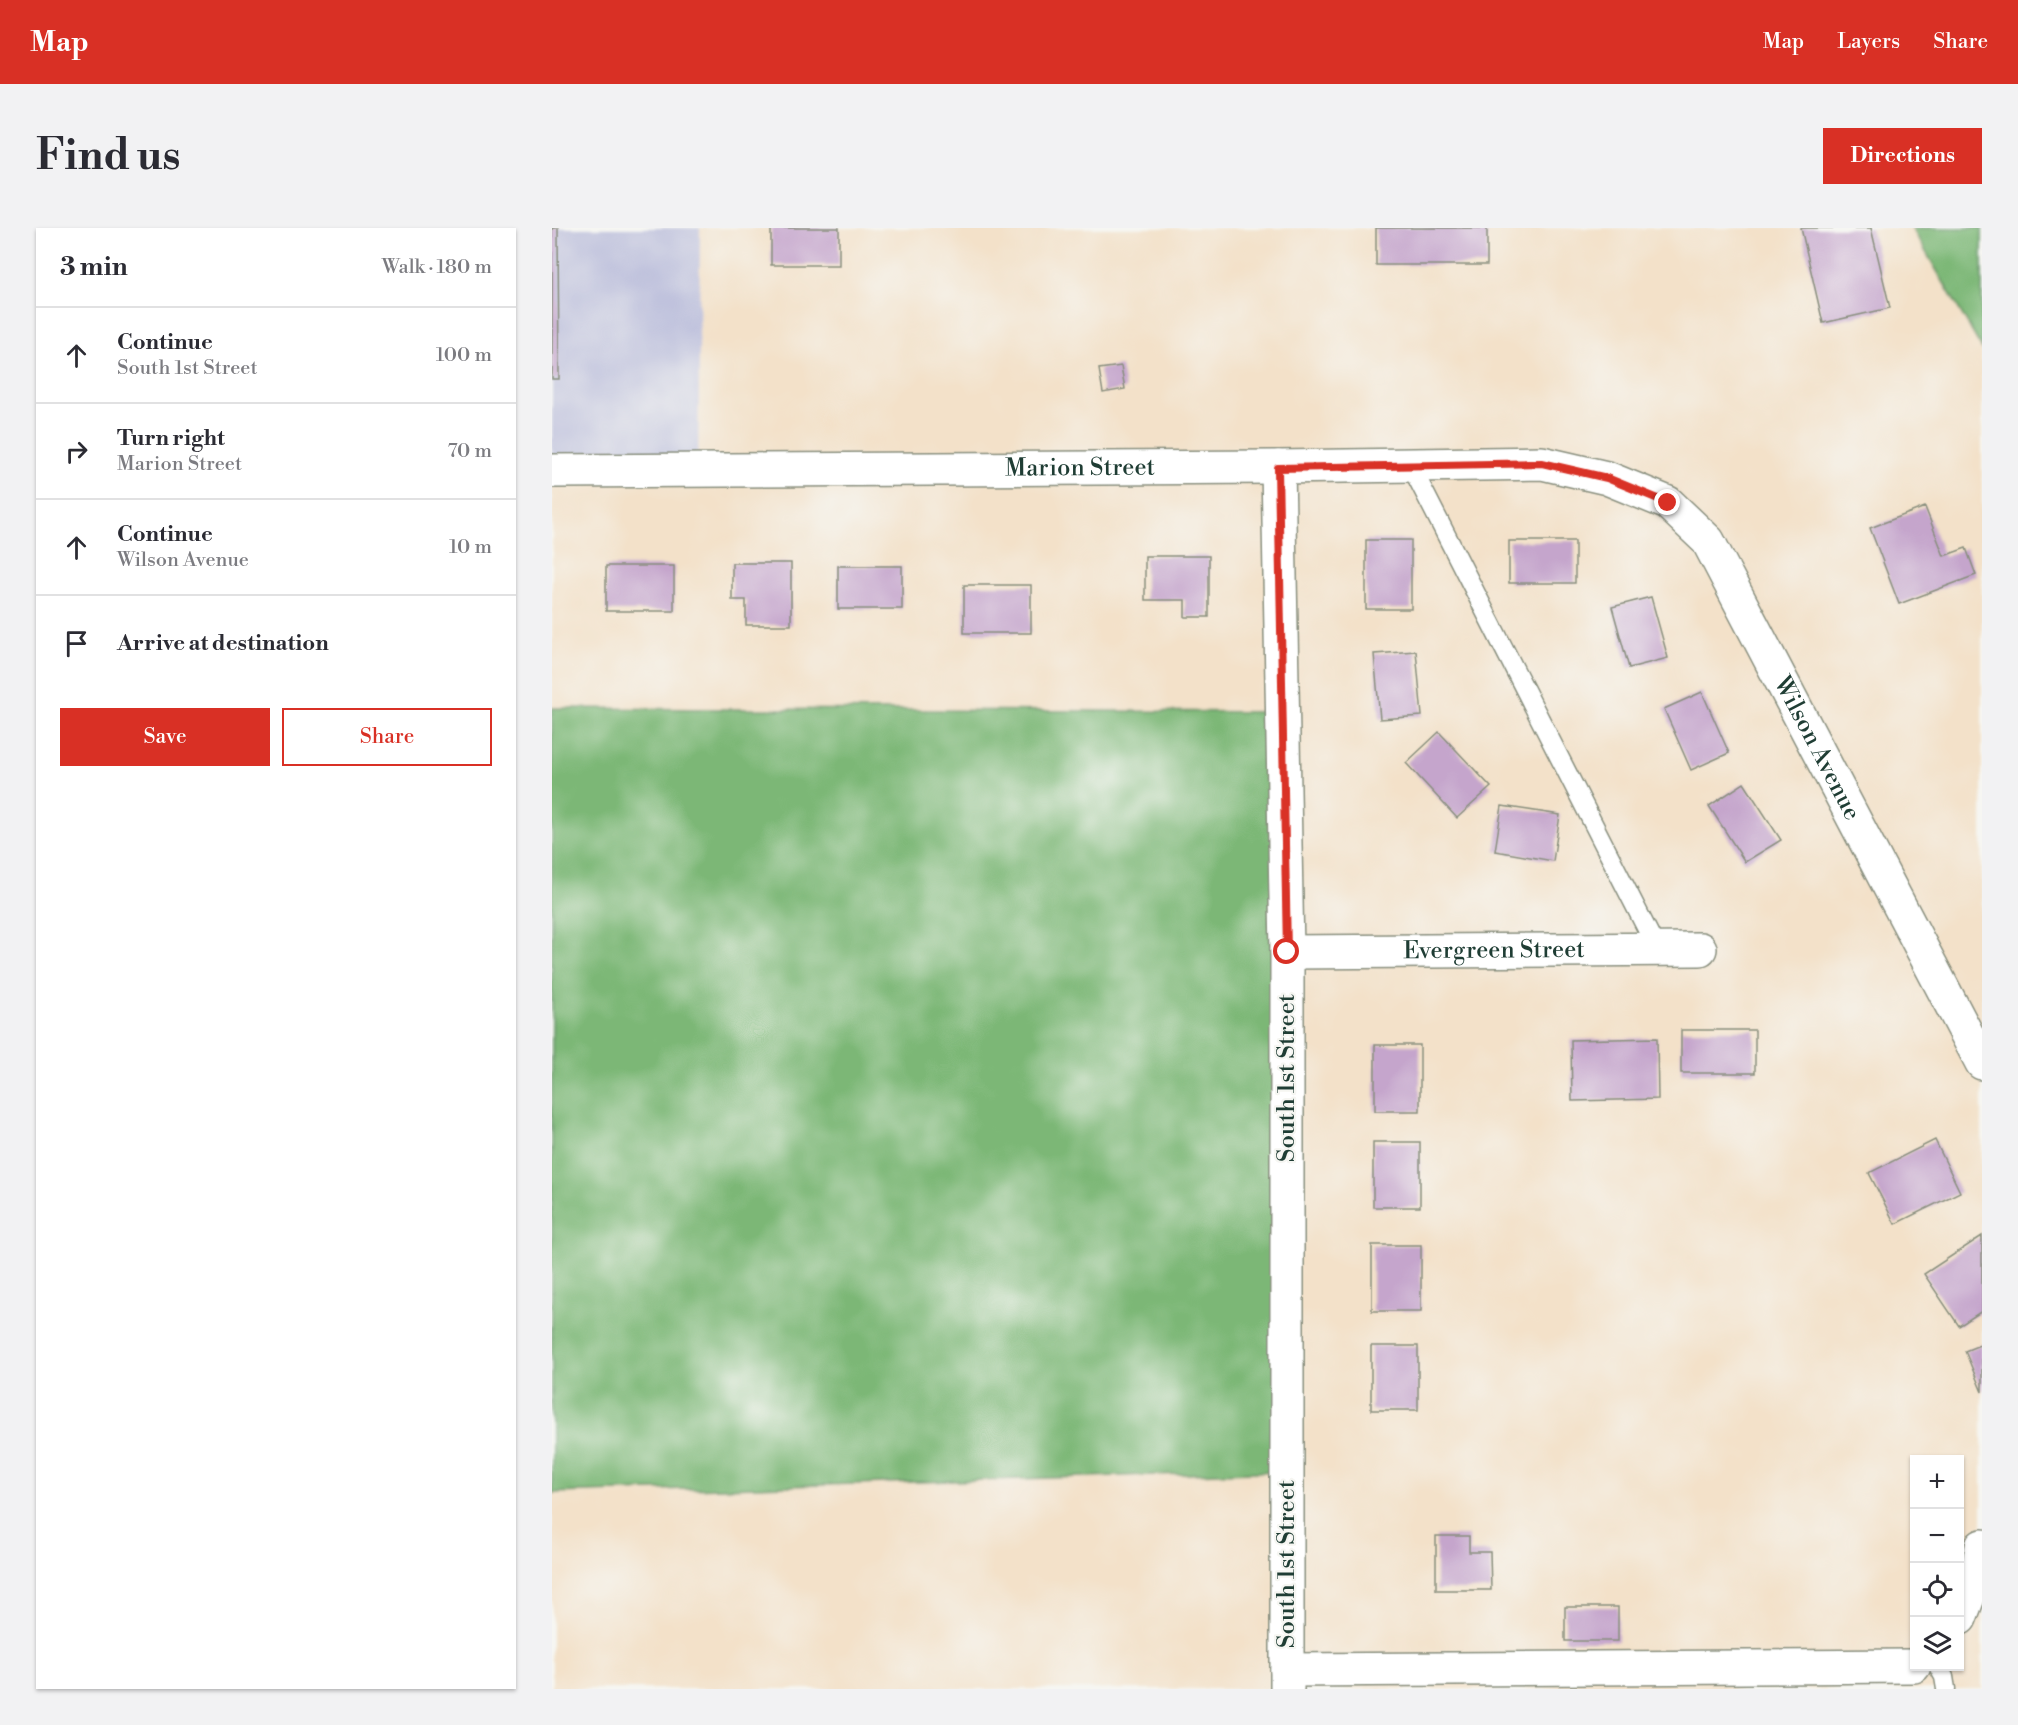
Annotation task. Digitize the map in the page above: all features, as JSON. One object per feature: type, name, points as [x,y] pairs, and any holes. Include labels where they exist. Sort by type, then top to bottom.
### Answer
[{"type":"street","name":"Marion Street","points":[[552,471],[1278,468],[1542,463],[1607,478]]},
{"type":"street","name":"South 1st Street","points":[[1278,468],[1287,952],[1287,1679]]},
{"type":"street","name":"Wilson Avenue","points":[[1607,478],[1668,503],[1708,542],[1752,621],[1982,1063]]},
{"type":"street","name":"Evergreen Street","points":[[1287,952],[1700,949]]},
{"type":"street","points":[[1959,1617],[1977,1575],[1982,1546]]},
{"type":"street","points":[[1287,1679],[1910,1666]]},
{"type":"lane","points":[[1410,464],[1657,949]]},
{"type":"lane","points":[[1941,1671],[1946,1689]]},
{"type":"shaded area","points":[[552,228],[700,228],[698,471],[552,471]]},
{"type":"green space","points":[[1912,228],[1982,228],[1982,349]]},
{"type":"green space","points":[[552,708],[1283,712],[1287,1471],[552,1493]]},
{"type":"building","points":[[552,228],[558,228],[559,379],[552,379]]},
{"type":"building","points":[[771,228],[839,228],[839,265],[771,265]]},
{"type":"building","points":[[1376,228],[1487,228],[1487,265],[1376,265]]},
{"type":"building","points":[[1801,228],[1871,228],[1890,308],[1823,323]]},
{"type":"building","points":[[1121,366],[1125,389],[1103,393],[1099,369]]},
{"type":"building","points":[[1925,507],[1944,556],[1966,548],[1976,575],[1899,604],[1870,528]]},
{"type":"building","points":[[1366,540],[1411,540],[1411,609],[1366,609]]},
{"type":"building","points":[[1509,541],[1575,541],[1575,583],[1509,583]]},
{"type":"building","points":[[1145,556],[1209,556],[1209,617],[1185,617],[1185,600],[1145,600]]},
{"type":"building","points":[[732,563],[791,563],[791,625],[746,625],[746,600],[732,600]]},
{"type":"building","points":[[606,566],[674,566],[674,611],[606,611]]},
{"type":"building","points":[[838,566],[902,566],[902,609],[838,609]]},
{"type":"building","points":[[964,585],[1031,585],[1031,633],[964,633]]},
{"type":"building","points":[[1651,597],[1668,658],[1629,668],[1612,607]]},
{"type":"building","points":[[1416,651],[1422,716],[1380,719],[1374,654]]},
{"type":"building","points":[[1702,692],[1729,753],[1691,770],[1664,709]]},
{"type":"building","points":[[1439,732],[1491,787],[1457,818],[1406,763]]},
{"type":"building","points":[[1744,783],[1781,840],[1745,862],[1709,806]]},
{"type":"building","points":[[1502,806],[1560,815],[1553,861],[1495,851]]},
{"type":"building","points":[[1681,1030],[1755,1030],[1755,1073],[1681,1073]]},
{"type":"building","points":[[1657,1038],[1658,1099],[1572,1101],[1571,1040]]},
{"type":"building","points":[[1375,1045],[1420,1045],[1420,1111],[1375,1111]]},
{"type":"building","points":[[1935,1140],[1960,1192],[1895,1224],[1869,1173]]},
{"type":"building","points":[[1373,1142],[1420,1142],[1420,1207],[1373,1207]]},
{"type":"building","points":[[1982,1236],[1982,1311],[1959,1326],[1924,1274]]},
{"type":"building","points":[[1372,1245],[1421,1245],[1421,1311],[1372,1311]]},
{"type":"building","points":[[1982,1344],[1982,1392],[1965,1351]]},
{"type":"building","points":[[1371,1346],[1418,1346],[1418,1410],[1371,1410]]},
{"type":"building","points":[[1436,1536],[1469,1536],[1469,1552],[1490,1552],[1491,1590],[1436,1590]]},
{"type":"building","points":[[1565,1607],[1618,1607],[1618,1641],[1565,1641]]},
{"type":"route","points":[[1287,952],[1278,468],[1542,463],[1607,478],[1668,503]]}]
